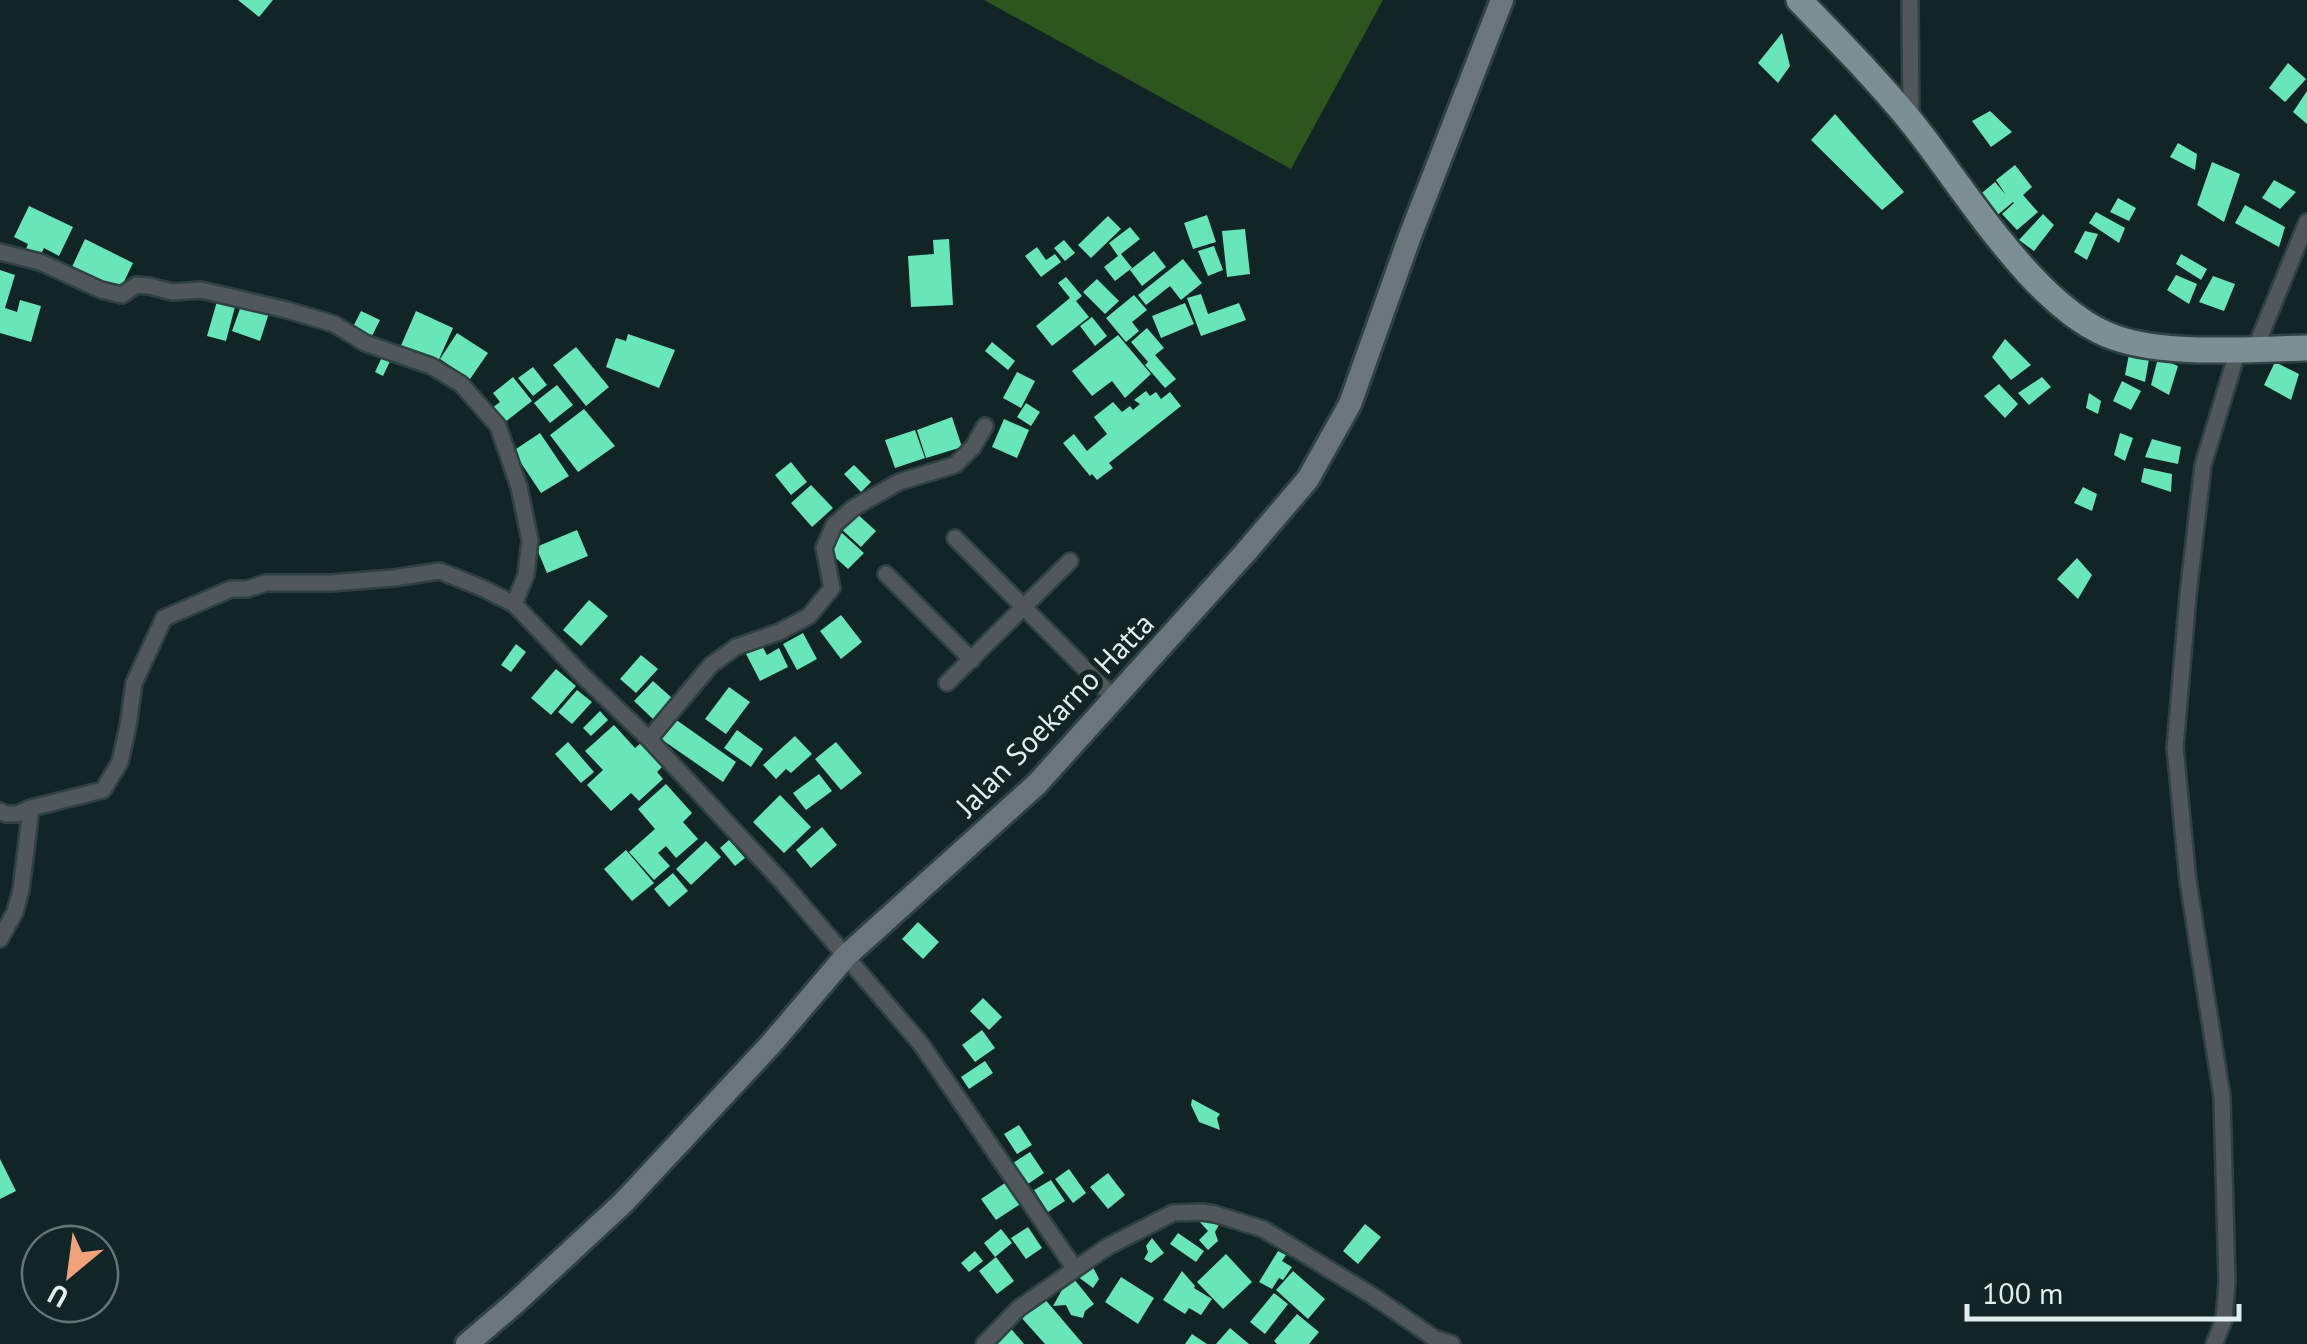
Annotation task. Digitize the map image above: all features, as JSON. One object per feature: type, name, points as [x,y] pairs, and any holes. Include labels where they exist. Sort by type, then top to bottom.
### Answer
[{"type":"main road","points":[[1799,0],[1911,121],[2010,252],[2066,311],[2089,326],[2134,344],[2307,348]]},
{"type":"street","name":"Jalan Soekarno Hatta","points":[[467,1344],[624,1202],[771,1044],[846,956],[1038,784],[1308,478],[1350,404],[1410,236],[1502,0]]},
{"type":"street","points":[[1910,0],[1911,121]]},
{"type":"street","points":[[2214,1344],[2224,1320],[2227,1282],[2222,1097],[2188,882],[2175,748],[2203,465],[2246,349],[2307,222]]},
{"type":"street","points":[[0,252],[40,262],[101,290],[122,295],[136,285],[173,292],[201,290],[287,310],[334,324],[365,344],[431,366],[462,384],[498,426],[519,486],[530,540],[526,575],[514,604]]},
{"type":"street","points":[[649,739],[710,665],[736,648],[809,616],[832,588],[824,548],[834,525],[853,508],[899,482],[955,465],[973,447],[985,426]]},
{"type":"street","points":[[954,538],[1114,698]]},
{"type":"street","points":[[948,684],[1070,562]]},
{"type":"street","points":[[0,811],[17,814],[104,790],[120,762],[134,683],[164,618],[230,588],[266,583],[331,583],[440,572],[482,588],[514,604],[649,739],[783,883],[922,1044],[1075,1269]]},
{"type":"street","points":[[886,574],[972,660]]},
{"type":"street","points":[[0,940],[21,890],[31,808]]},
{"type":"street","points":[[984,1344],[1019,1308],[1075,1269],[1107,1247],[1173,1213],[1215,1214],[1262,1229],[1374,1296],[1434,1338],[1452,1344]]},
{"type":"green space","points":[[984,0],[1383,0],[1291,169]]},
{"type":"building","points":[[238,0],[273,0],[259,17]]},
{"type":"building","points":[[1782,33],[1790,66],[1778,83],[1758,63]]},
{"type":"building","points":[[2288,63],[2306,79],[2285,102],[2269,88]]},
{"type":"building","points":[[2307,91],[2307,124],[2293,112]]},
{"type":"building","points":[[1990,111],[2012,132],[1991,147],[1972,121]]},
{"type":"building","points":[[1835,114],[1904,192],[1882,210],[1811,140]]},
{"type":"building","points":[[2178,143],[2197,154],[2195,170],[2170,157]]},
{"type":"building","points":[[2212,162],[2240,174],[2224,222],[2197,205]]},
{"type":"building","points":[[2015,165],[2032,187],[2023,195],[2038,212],[2017,230],[2002,214],[2013,202],[1995,217],[1977,197],[1995,182],[2006,195],[1996,180]]},
{"type":"building","points":[[2274,180],[2296,192],[2280,209],[2262,198]]},
{"type":"building","points":[[2118,198],[2136,208],[2129,221],[2110,212]]},
{"type":"building","points":[[2245,205],[2285,227],[2279,247],[2235,223]]},
{"type":"building","points":[[29,206],[73,227],[59,256],[44,248],[40,256],[14,237]]},
{"type":"building","points":[[2096,212],[2125,228],[2119,243],[2089,223]]},
{"type":"building","points":[[2043,214],[2054,225],[2034,251],[2019,240]]},
{"type":"building","points":[[1207,215],[1216,242],[1193,249],[1184,223]]},
{"type":"building","points":[[1108,216],[1121,229],[1091,258],[1078,245]]},
{"type":"building","points":[[1130,227],[1140,239],[1121,254],[1132,268],[1115,281],[1104,267],[1118,256],[1109,243]]},
{"type":"building","points":[[1245,229],[1250,274],[1227,277],[1222,231]]},
{"type":"building","points":[[2085,231],[2098,234],[2087,260],[2074,252]]},
{"type":"building","points":[[85,239],[133,263],[119,292],[71,269]]},
{"type":"building","points":[[949,239],[953,305],[911,307],[908,256],[934,254],[933,240]]},
{"type":"building","points":[[1064,240],[1075,253],[1065,261],[1054,248]]},
{"type":"building","points":[[1214,246],[1223,270],[1208,276],[1198,251]]},
{"type":"building","points":[[1037,247],[1046,260],[1055,254],[1061,262],[1041,277],[1025,256]]},
{"type":"building","points":[[1154,251],[1166,267],[1142,286],[1130,270]]},
{"type":"building","points":[[2181,254],[2207,269],[2201,280],[2176,264]]},
{"type":"building","points":[[1183,259],[1202,283],[1181,300],[1170,286],[1146,305],[1138,295]]},
{"type":"building","points":[[0,270],[15,275],[5,308],[17,312],[20,300],[41,306],[31,342],[0,333]]},
{"type":"building","points":[[2176,275],[2197,284],[2189,304],[2167,290]]},
{"type":"building","points":[[2213,276],[2235,284],[2224,311],[2199,302]]},
{"type":"building","points":[[1066,277],[1082,296],[1076,301],[1089,317],[1052,346],[1036,326],[1070,298],[1058,283]]},
{"type":"building","points":[[1097,279],[1119,301],[1105,314],[1083,292]]},
{"type":"building","points":[[1201,294],[1208,314],[1239,303],[1246,320],[1201,336],[1187,298]]},
{"type":"building","points":[[1134,295],[1147,310],[1132,322],[1139,331],[1126,342],[1106,318]]},
{"type":"building","points":[[218,298],[236,303],[226,341],[207,336]]},
{"type":"building","points":[[242,303],[269,313],[260,341],[232,331]]},
{"type":"building","points":[[1185,303],[1194,324],[1161,338],[1152,316]]},
{"type":"building","points":[[361,311],[380,320],[369,342],[350,333]]},
{"type":"building","points":[[416,311],[453,328],[436,366],[399,350]]},
{"type":"building","points":[[1092,317],[1107,336],[1095,346],[1080,326]]},
{"type":"building","points":[[1147,328],[1164,348],[1155,355],[1176,379],[1165,388],[1131,342]]},
{"type":"building","points":[[457,333],[488,353],[470,379],[440,359]]},
{"type":"building","points":[[628,334],[675,350],[659,388],[606,367],[616,338],[626,341]]},
{"type":"building","points":[[1118,335],[1151,374],[1125,398],[1112,381],[1092,396],[1072,371]]},
{"type":"building","points":[[2005,339],[2031,365],[2011,380],[1992,357]]},
{"type":"building","points":[[992,342],[1015,361],[1008,370],[985,351]]},
{"type":"building","points":[[576,347],[609,387],[586,406],[553,365]]},
{"type":"building","points":[[2129,354],[2149,359],[2145,382],[2125,375]]},
{"type":"building","points":[[383,355],[391,359],[383,376],[375,372]]},
{"type":"building","points":[[2158,358],[2178,366],[2169,395],[2151,385]]},
{"type":"building","points":[[2275,362],[2299,374],[2291,400],[2264,385]]},
{"type":"building","points":[[533,367],[547,385],[533,396],[518,378]]},
{"type":"building","points":[[1017,372],[1035,381],[1021,408],[1003,398]]},
{"type":"building","points":[[513,377],[532,401],[504,423],[492,408],[500,402],[493,393]]},
{"type":"building","points":[[2042,377],[2051,387],[2029,405],[2018,393]]},
{"type":"building","points":[[2122,381],[2141,391],[2131,410],[2113,401]]},
{"type":"building","points":[[1999,384],[2018,404],[2005,418],[1984,396]]},
{"type":"building","points":[[557,385],[573,405],[550,423],[534,403]]},
{"type":"building","points":[[1146,391],[1150,396],[1156,392],[1161,399],[1170,392],[1181,406],[1109,463],[1113,468],[1097,480],[1090,476],[1063,443],[1074,434],[1087,451],[1107,434],[1094,417],[1113,402],[1122,412],[1130,406],[1133,410],[1140,404],[1134,400]]},
{"type":"building","points":[[2089,393],[2101,401],[2098,414],[2086,408]]},
{"type":"building","points":[[1026,403],[1040,412],[1031,426],[1017,417]]},
{"type":"building","points":[[584,409],[615,446],[578,472],[550,435]]},
{"type":"building","points":[[952,417],[962,447],[926,458],[917,430]]},
{"type":"building","points":[[1004,419],[1029,430],[1017,458],[992,447]]},
{"type":"building","points":[[915,430],[925,458],[895,468],[885,440]]},
{"type":"building","points":[[540,433],[569,476],[541,493],[513,451]]},
{"type":"building","points":[[2120,433],[2133,438],[2125,461],[2114,455]]},
{"type":"building","points":[[2152,439],[2181,447],[2178,464],[2145,457]]},
{"type":"building","points":[[791,462],[807,482],[791,495],[775,475]]},
{"type":"building","points":[[854,465],[871,482],[861,492],[844,474]]},
{"type":"building","points":[[2144,468],[2172,474],[2171,492],[2141,482]]},
{"type":"building","points":[[811,485],[833,508],[812,527],[791,503]]},
{"type":"building","points":[[2083,487],[2097,494],[2092,511],[2074,503]]},
{"type":"building","points":[[854,511],[876,531],[861,547],[839,527]]},
{"type":"building","points":[[577,530],[588,556],[547,573],[536,547]]},
{"type":"building","points":[[842,533],[864,553],[848,569],[826,549]]},
{"type":"building","points":[[2077,558],[2092,575],[2078,599],[2057,579]]},
{"type":"building","points":[[589,600],[608,616],[581,646],[563,630]]},
{"type":"building","points":[[841,615],[862,642],[841,659],[820,631]]},
{"type":"building","points":[[803,633],[817,659],[797,670],[783,644]]},
{"type":"building","points":[[516,644],[526,652],[511,672],[501,665]]},
{"type":"building","points":[[761,644],[767,655],[779,648],[788,667],[760,681],[745,652]]},
{"type":"building","points":[[641,655],[658,669],[636,693],[620,679]]},
{"type":"building","points":[[556,669],[576,686],[551,715],[531,698]]},
{"type":"building","points":[[653,681],[672,698],[653,719],[634,701]]},
{"type":"building","points":[[729,687],[750,702],[726,734],[705,719]]},
{"type":"building","points":[[577,690],[592,702],[572,724],[558,712]]},
{"type":"building","points":[[600,711],[608,720],[591,736],[583,728]]},
{"type":"building","points":[[675,719],[736,762],[723,782],[661,739]]},
{"type":"building","points":[[614,725],[635,748],[641,743],[662,767],[657,772],[663,779],[639,801],[631,793],[611,811],[587,785],[603,770],[585,751]]},
{"type":"building","points":[[737,730],[763,749],[751,767],[724,748]]},
{"type":"building","points":[[795,736],[812,754],[791,773],[786,769],[776,779],[763,765]]},
{"type":"building","points":[[568,742],[594,772],[581,783],[555,754]]},
{"type":"building","points":[[836,742],[862,773],[841,790],[815,759]]},
{"type":"building","points":[[819,774],[832,791],[806,810],[793,793]]},
{"type":"building","points":[[666,784],[692,813],[683,822],[698,839],[676,858],[666,846],[658,853],[670,866],[654,880],[629,852],[655,829],[638,809]]},
{"type":"building","points":[[780,795],[811,827],[784,853],[753,822]]},
{"type":"building","points":[[822,827],[837,845],[811,868],[796,850]]},
{"type":"building","points":[[729,840],[745,858],[735,866],[720,848]]},
{"type":"building","points":[[706,841],[721,857],[691,885],[676,869]]},
{"type":"building","points":[[626,850],[654,883],[632,901],[604,869]]},
{"type":"building","points":[[673,873],[688,891],[669,907],[654,889]]},
{"type":"building","points":[[918,922],[939,942],[923,959],[902,939]]},
{"type":"building","points":[[983,998],[1002,1017],[989,1030],[970,1011]]},
{"type":"building","points":[[982,1030],[995,1048],[975,1062],[962,1045]]},
{"type":"building","points":[[985,1061],[993,1073],[969,1089],[961,1077]]},
{"type":"building","points":[[1192,1099],[1220,1114],[1220,1130],[1199,1122]]},
{"type":"building","points":[[1019,1125],[1032,1145],[1017,1154],[1004,1134]]},
{"type":"building","points":[[1030,1152],[1044,1173],[1025,1186],[1010,1165]]},
{"type":"building","points":[[0,1159],[16,1191],[0,1199]]},
{"type":"building","points":[[1069,1169],[1086,1193],[1073,1203],[1055,1179]]},
{"type":"building","points":[[1108,1173],[1125,1195],[1108,1209],[1090,1187]]},
{"type":"building","points":[[1051,1180],[1065,1201],[1048,1212],[1034,1190]]},
{"type":"building","points":[[1008,1181],[1022,1203],[996,1220],[981,1199]]},
{"type":"building","points":[[1202,1212],[1221,1221],[1215,1232],[1218,1241],[1208,1250],[1199,1240],[1208,1231],[1198,1220]]},
{"type":"building","points":[[1365,1224],[1381,1237],[1358,1264],[1343,1251]]},
{"type":"building","points":[[1028,1227],[1042,1248],[1026,1259],[1011,1238]]},
{"type":"building","points":[[1001,1229],[1012,1243],[995,1257],[984,1243]]},
{"type":"building","points":[[1178,1233],[1204,1251],[1196,1262],[1170,1244]]},
{"type":"building","points":[[1152,1238],[1164,1253],[1151,1263],[1144,1259]]},
{"type":"building","points":[[975,1251],[983,1261],[969,1272],[961,1263]]},
{"type":"building","points":[[1278,1251],[1286,1255],[1282,1261],[1292,1267],[1272,1289],[1259,1282]]},
{"type":"building","points":[[1226,1254],[1252,1282],[1223,1309],[1197,1282]]},
{"type":"building","points":[[996,1257],[1014,1281],[997,1294],[979,1271]]},
{"type":"building","points":[[1089,1259],[1099,1279],[1093,1288],[1077,1276]]},
{"type":"building","points":[[1182,1271],[1194,1288],[1212,1299],[1201,1315],[1189,1308],[1185,1314],[1163,1300]]},
{"type":"building","points":[[1293,1271],[1325,1299],[1308,1319],[1276,1290]]},
{"type":"building","points":[[1121,1277],[1154,1298],[1138,1324],[1105,1302]]},
{"type":"building","points":[[1074,1279],[1094,1304],[1083,1318],[1071,1315],[1066,1305],[1053,1306],[1063,1288]]},
{"type":"building","points":[[1274,1293],[1288,1304],[1265,1334],[1250,1322]]},
{"type":"building","points":[[1043,1297],[1083,1344],[1045,1344],[1019,1315]]},
{"type":"building","points":[[1297,1314],[1319,1332],[1309,1344],[1277,1344],[1274,1341]]},
{"type":"building","points":[[1007,1324],[1024,1344],[988,1344]]},
{"type":"building","points":[[1230,1328],[1249,1344],[1216,1344]]},
{"type":"building","points":[[1192,1334],[1207,1344],[1185,1344]]}]
